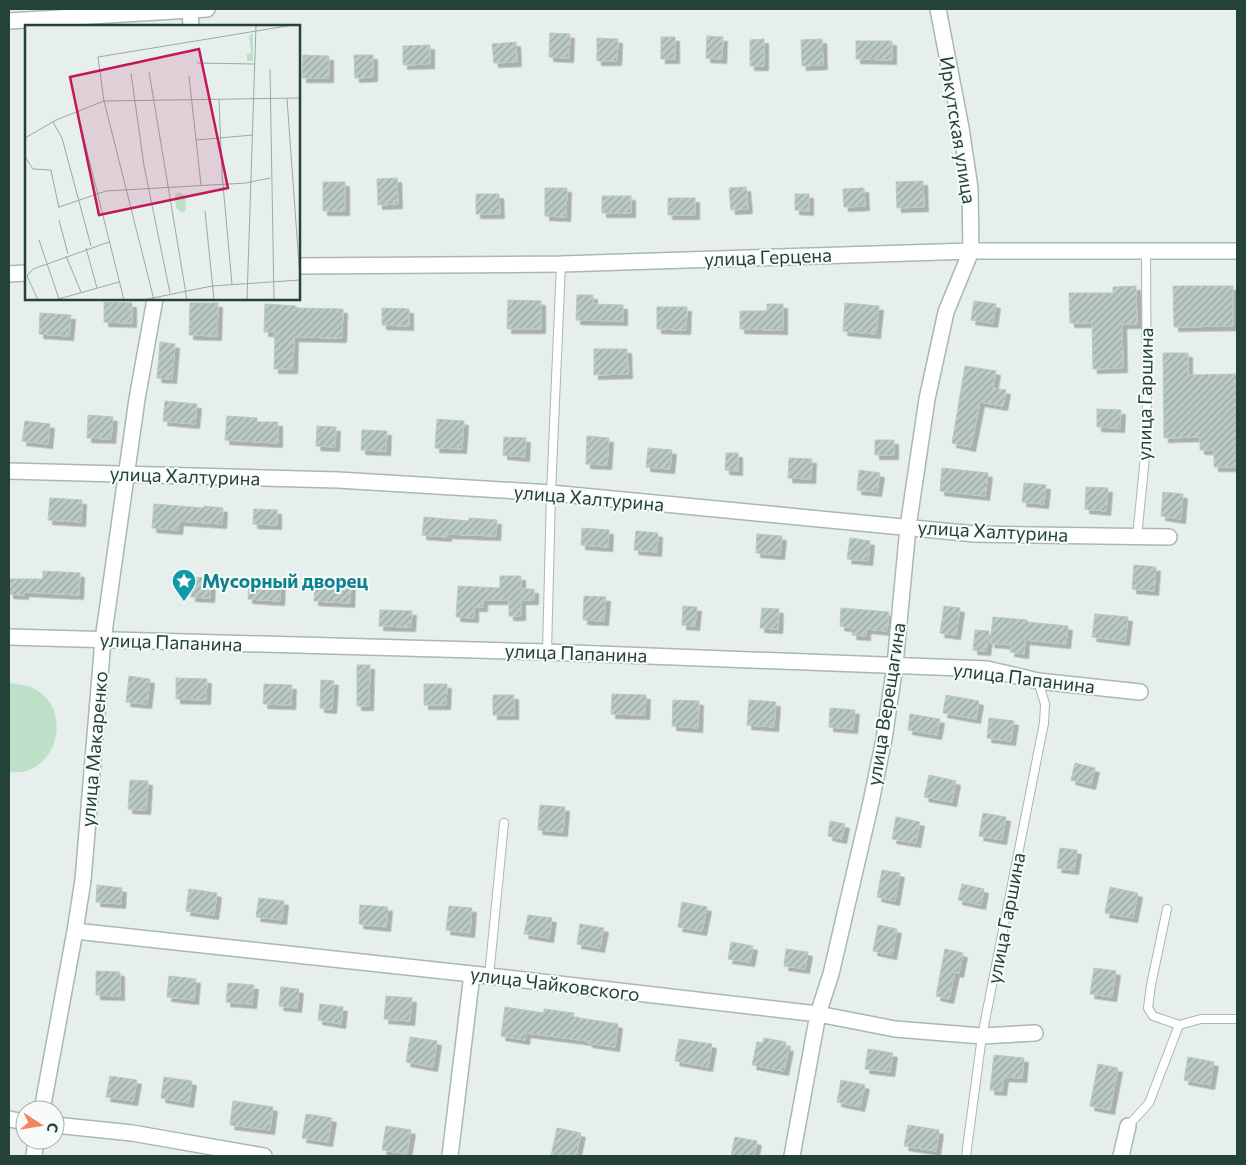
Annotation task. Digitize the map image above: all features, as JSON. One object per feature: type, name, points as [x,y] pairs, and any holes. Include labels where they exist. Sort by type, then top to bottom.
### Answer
[{"type":"street","points":[[190,9],[191,25]]},
{"type":"street","points":[[9,21],[207,9]]},
{"type":"street","name":"Иркутская улица","points":[[938,9],[961,128],[970,188],[971,252]]},
{"type":"street","name":"улица Герцена","points":[[300,266],[561,264],[971,252],[1237,251]]},
{"type":"street","name":"улица Верещагина","points":[[792,1156],[818,1014],[831,974],[872,802],[895,665],[908,527],[927,399],[946,312],[971,252]]},
{"type":"street","points":[[9,274],[25,273]]},
{"type":"street","name":"улица Макаренко","points":[[44,1100],[83,880],[103,640],[137,399],[155,300]]},
{"type":"street","name":"улица Халтурина","points":[[9,471],[338,480],[551,493],[975,534],[1169,537]]},
{"type":"street","name":"улица Папанина","points":[[9,637],[547,652],[987,669],[1038,681],[1140,692]]},
{"type":"street","name":"улица Чайковского","points":[[75,931],[818,1014],[895,1028],[982,1036],[1035,1033]]},
{"type":"street","points":[[450,1156],[472,974]]},
{"type":"street","points":[[65,1126],[132,1134],[264,1156]]},
{"type":"street","points":[[1121,1156],[1128,1126]]},
{"type":"lane","name":"улица Гаршина","points":[[1137,537],[1147,437],[1146,250]]},
{"type":"lane","points":[[547,652],[551,493],[561,264]]},
{"type":"lane","name":"улица Гаршина","points":[[966,1156],[982,1036],[1044,723],[1044,704],[1038,681]]},
{"type":"lane","points":[[490,976],[504,823]]},
{"type":"lane","points":[[1167,910],[1150,985],[1148,1008],[1153,1016],[1179,1025],[1201,1019],[1237,1019]]},
{"type":"lane","points":[[1128,1126],[1149,1103],[1179,1025]]},
{"type":"green space","points":[[9,683],[35,689],[45,696],[56,716],[57,728],[51,750],[35,767],[22,772],[9,772]]},
{"type":"building","points":[[550,33],[570,34],[569,58],[549,57]]},
{"type":"building","points":[[707,36],[723,37],[722,59],[706,58]]},
{"type":"building","points":[[661,37],[675,37],[675,59],[661,59]]},
{"type":"building","points":[[597,38],[618,39],[617,61],[597,61]]},
{"type":"building","points":[[764,39],[764,66],[750,66],[750,40]]},
{"type":"building","points":[[822,39],[823,65],[802,66],[801,40]]},
{"type":"building","points":[[856,41],[892,41],[892,60],[856,59]]},
{"type":"building","points":[[516,42],[517,62],[494,63],[492,44]]},
{"type":"building","points":[[430,45],[430,64],[403,65],[403,46]]},
{"type":"building","points":[[303,55],[329,56],[329,78],[302,78]]},
{"type":"building","points":[[354,55],[373,55],[373,77],[355,78]]},
{"type":"building","points":[[397,178],[398,204],[378,205],[377,179]]},
{"type":"building","points":[[923,181],[924,207],[897,208],[896,182]]},
{"type":"building","points":[[323,182],[345,182],[345,211],[323,211]]},
{"type":"building","points":[[746,187],[748,209],[731,210],[729,188]]},
{"type":"building","points":[[545,188],[567,188],[566,217],[545,216]]},
{"type":"building","points":[[864,188],[865,206],[844,207],[843,189]]},
{"type":"building","points":[[476,194],[499,194],[500,214],[476,214]]},
{"type":"building","points":[[795,194],[809,194],[809,211],[795,210]]},
{"type":"building","points":[[602,196],[631,196],[631,213],[602,213]]},
{"type":"building","points":[[668,198],[695,198],[695,215],[668,215]]},
{"type":"building","points":[[1136,286],[1137,324],[1122,324],[1123,368],[1093,369],[1092,323],[1070,323],[1069,293],[1113,293],[1113,287]]},
{"type":"building","points":[[1173,286],[1233,286],[1233,326],[1174,327]]},
{"type":"building","points":[[577,295],[593,295],[593,304],[623,305],[623,321],[576,320]]},
{"type":"building","points":[[508,300],[541,301],[541,329],[507,329]]},
{"type":"building","points":[[974,301],[996,304],[993,323],[971,320]]},
{"type":"building","points":[[104,302],[132,303],[132,323],[104,322]]},
{"type":"building","points":[[190,303],[218,303],[217,336],[189,335]]},
{"type":"building","points":[[845,303],[879,306],[876,334],[843,331]]},
{"type":"building","points":[[265,304],[296,306],[296,308],[343,309],[342,338],[294,337],[293,369],[274,369],[275,332],[264,332]]},
{"type":"building","points":[[767,304],[783,304],[783,330],[740,329],[740,311],[767,311]]},
{"type":"building","points":[[657,307],[687,307],[686,330],[657,329]]},
{"type":"building","points":[[382,308],[409,309],[409,326],[382,325]]},
{"type":"building","points":[[40,313],[71,315],[69,336],[39,334]]},
{"type":"building","points":[[160,342],[175,344],[172,379],[157,378]]},
{"type":"building","points":[[594,349],[627,349],[628,374],[594,375]]},
{"type":"building","points":[[1163,353],[1188,353],[1188,375],[1237,374],[1237,467],[1214,467],[1214,450],[1200,450],[1200,437],[1164,438]]},
{"type":"building","points":[[965,366],[996,371],[993,388],[1006,390],[1003,406],[980,402],[971,447],[952,443]]},
{"type":"building","points":[[165,401],[197,404],[195,424],[163,421]]},
{"type":"building","points":[[1097,409],[1121,410],[1120,428],[1097,427]]},
{"type":"building","points":[[88,415],[113,417],[111,439],[87,438]]},
{"type":"building","points":[[227,416],[257,418],[257,422],[278,422],[278,443],[225,440]]},
{"type":"building","points":[[437,419],[464,421],[462,449],[435,448]]},
{"type":"building","points":[[25,421],[50,424],[48,444],[22,441]]},
{"type":"building","points":[[317,426],[336,427],[335,447],[316,446]]},
{"type":"building","points":[[362,430],[387,431],[386,451],[361,450]]},
{"type":"building","points":[[587,436],[609,438],[607,465],[586,464]]},
{"type":"building","points":[[504,437],[526,438],[525,457],[503,455]]},
{"type":"building","points":[[875,440],[894,440],[894,455],[875,455]]},
{"type":"building","points":[[648,448],[672,450],[670,469],[646,467]]},
{"type":"building","points":[[726,453],[738,453],[738,471],[725,470]]},
{"type":"building","points":[[789,458],[812,459],[811,479],[788,478]]},
{"type":"building","points":[[942,468],[988,473],[985,496],[940,491]]},
{"type":"building","points":[[859,470],[880,473],[877,492],[857,490]]},
{"type":"building","points":[[1024,483],[1046,485],[1044,504],[1022,502]]},
{"type":"building","points":[[1086,487],[1108,488],[1106,511],[1085,509]]},
{"type":"building","points":[[1163,492],[1183,494],[1181,519],[1161,516]]},
{"type":"building","points":[[50,498],[82,500],[81,522],[48,520]]},
{"type":"building","points":[[154,504],[223,508],[222,524],[179,521],[178,530],[152,528]]},
{"type":"building","points":[[254,509],[277,510],[277,525],[253,524]]},
{"type":"building","points":[[424,517],[469,521],[469,518],[497,520],[496,536],[447,534],[447,537],[422,535]]},
{"type":"building","points":[[582,528],[609,530],[608,547],[581,545]]},
{"type":"building","points":[[636,531],[658,533],[657,552],[634,550]]},
{"type":"building","points":[[757,534],[782,536],[780,555],[756,553]]},
{"type":"building","points":[[850,538],[870,541],[868,561],[847,559]]},
{"type":"building","points":[[1134,565],[1156,567],[1154,591],[1132,589]]},
{"type":"building","points":[[43,571],[80,573],[79,595],[24,592],[24,595],[9,594],[9,579],[43,579]]},
{"type":"building","points":[[500,576],[521,576],[521,589],[534,589],[534,600],[521,600],[521,616],[509,616],[509,600],[483,600],[483,607],[474,607],[474,618],[456,617],[458,586],[500,588]]},
{"type":"building","points":[[192,577],[211,578],[210,598],[191,597]]},
{"type":"building","points":[[249,580],[281,582],[280,601],[248,599]]},
{"type":"building","points":[[315,581],[351,583],[350,603],[314,601]]},
{"type":"building","points":[[584,596],[606,597],[604,621],[583,620]]},
{"type":"building","points":[[683,606],[697,607],[695,626],[682,625]]},
{"type":"building","points":[[944,606],[960,608],[956,635],[940,633]]},
{"type":"building","points":[[762,608],[779,609],[778,629],[760,628]]},
{"type":"building","points":[[841,608],[889,612],[887,631],[866,629],[866,636],[852,635],[853,628],[840,626]]},
{"type":"building","points":[[380,610],[412,611],[411,627],[379,626]]},
{"type":"building","points":[[1095,614],[1128,617],[1125,641],[1092,637]]},
{"type":"building","points":[[993,617],[1068,626],[1066,644],[1025,640],[1024,654],[1010,652],[1011,645],[990,643]]},
{"type":"building","points":[[975,630],[989,631],[986,651],[973,650]]},
{"type":"building","points":[[357,665],[370,665],[369,706],[357,706]]},
{"type":"building","points":[[129,676],[150,679],[147,704],[126,702]]},
{"type":"building","points":[[176,678],[207,679],[206,700],[176,699]]},
{"type":"building","points":[[321,680],[334,681],[332,709],[320,708]]},
{"type":"building","points":[[264,684],[292,685],[291,705],[263,704]]},
{"type":"building","points":[[424,684],[447,684],[446,705],[424,705]]},
{"type":"building","points":[[612,694],[646,695],[645,715],[611,714]]},
{"type":"building","points":[[493,695],[514,695],[514,715],[493,715]]},
{"type":"building","points":[[946,695],[979,701],[976,719],[943,713]]},
{"type":"building","points":[[673,700],[699,701],[698,728],[672,726]]},
{"type":"building","points":[[749,700],[776,702],[774,727],[747,725]]},
{"type":"building","points":[[830,708],[855,710],[853,729],[829,727]]},
{"type":"building","points":[[910,714],[940,719],[937,735],[908,730]]},
{"type":"building","points":[[989,718],[1014,721],[1011,741],[987,738]]},
{"type":"building","points":[[1075,763],[1095,768],[1091,785],[1071,780]]},
{"type":"building","points":[[929,775],[956,781],[952,802],[924,797]]},
{"type":"building","points":[[130,780],[148,781],[146,810],[128,809]]},
{"type":"building","points":[[540,805],[565,807],[563,832],[538,830]]},
{"type":"building","points":[[983,813],[1006,817],[1002,840],[979,836]]},
{"type":"building","points":[[896,817],[920,822],[916,843],[892,839]]},
{"type":"building","points":[[830,821],[845,824],[842,839],[828,836]]},
{"type":"building","points":[[1060,848],[1077,850],[1074,870],[1057,868]]},
{"type":"building","points":[[882,870],[900,873],[895,901],[877,897]]},
{"type":"building","points":[[962,884],[984,889],[981,905],[958,900]]},
{"type":"building","points":[[97,885],[122,888],[121,904],[96,902]]},
{"type":"building","points":[[1110,887],[1138,893],[1133,918],[1105,913]]},
{"type":"building","points":[[189,889],[217,893],[214,915],[186,911]]},
{"type":"building","points":[[259,898],[284,901],[282,920],[256,917]]},
{"type":"building","points":[[682,902],[707,907],[702,931],[678,927]]},
{"type":"building","points":[[360,905],[388,907],[386,927],[359,924]]},
{"type":"building","points":[[449,906],[472,908],[470,933],[446,930]]},
{"type":"building","points":[[528,915],[552,918],[549,938],[524,934]]},
{"type":"building","points":[[580,924],[604,928],[600,948],[577,944]]},
{"type":"building","points":[[878,925],[897,929],[892,955],[873,951]]},
{"type":"building","points":[[731,942],[753,946],[750,962],[728,959]]},
{"type":"building","points":[[786,949],[808,952],[805,969],[784,966]]},
{"type":"building","points":[[945,949],[963,953],[959,973],[955,972],[949,999],[936,996]]},
{"type":"building","points":[[1094,968],[1116,971],[1112,997],[1090,994]]},
{"type":"building","points":[[96,971],[120,972],[120,996],[96,995]]},
{"type":"building","points":[[169,976],[196,979],[194,1000],[167,997]]},
{"type":"building","points":[[228,983],[254,985],[252,1004],[226,1002]]},
{"type":"building","points":[[281,987],[299,989],[297,1008],[279,1006]]},
{"type":"building","points":[[386,996],[412,998],[410,1021],[384,1019]]},
{"type":"building","points":[[320,1004],[343,1007],[341,1024],[318,1020]]},
{"type":"building","points":[[505,1007],[544,1013],[544,1009],[574,1013],[573,1017],[618,1024],[615,1047],[588,1043],[588,1041],[526,1033],[525,1040],[501,1036]]},
{"type":"building","points":[[410,1037],[437,1041],[433,1067],[406,1062]]},
{"type":"building","points":[[764,1038],[786,1042],[785,1047],[789,1047],[784,1071],[752,1065],[757,1042],[763,1043]]},
{"type":"building","points":[[679,1039],[712,1044],[708,1067],[675,1061]]},
{"type":"building","points":[[868,1049],[893,1053],[890,1072],[865,1069]]},
{"type":"building","points":[[994,1055],[1024,1058],[1022,1078],[1004,1077],[1002,1091],[990,1090]]},
{"type":"building","points":[[1188,1057],[1214,1062],[1210,1085],[1184,1080]]},
{"type":"building","points":[[1098,1064],[1118,1068],[1110,1110],[1090,1106]]},
{"type":"building","points":[[110,1076],[137,1080],[133,1101],[106,1097]]},
{"type":"building","points":[[164,1077],[192,1081],[189,1103],[161,1098]]},
{"type":"building","points":[[841,1080],[865,1085],[860,1107],[837,1102]]},
{"type":"building","points":[[233,1101],[273,1107],[270,1130],[230,1125]]},
{"type":"building","points":[[306,1114],[332,1118],[328,1142],[302,1138]]},
{"type":"building","points":[[908,1125],[939,1130],[936,1151],[904,1146]]},
{"type":"building","points":[[386,1126],[411,1130],[407,1154],[382,1150]]},
{"type":"building","points":[[557,1128],[581,1133],[576,1156],[551,1156]]},
{"type":"building","points":[[735,1137],[757,1141],[754,1156],[731,1156]]},
{"type":"place","name":"Мусорный дворец","points":[[184,602]]}]
